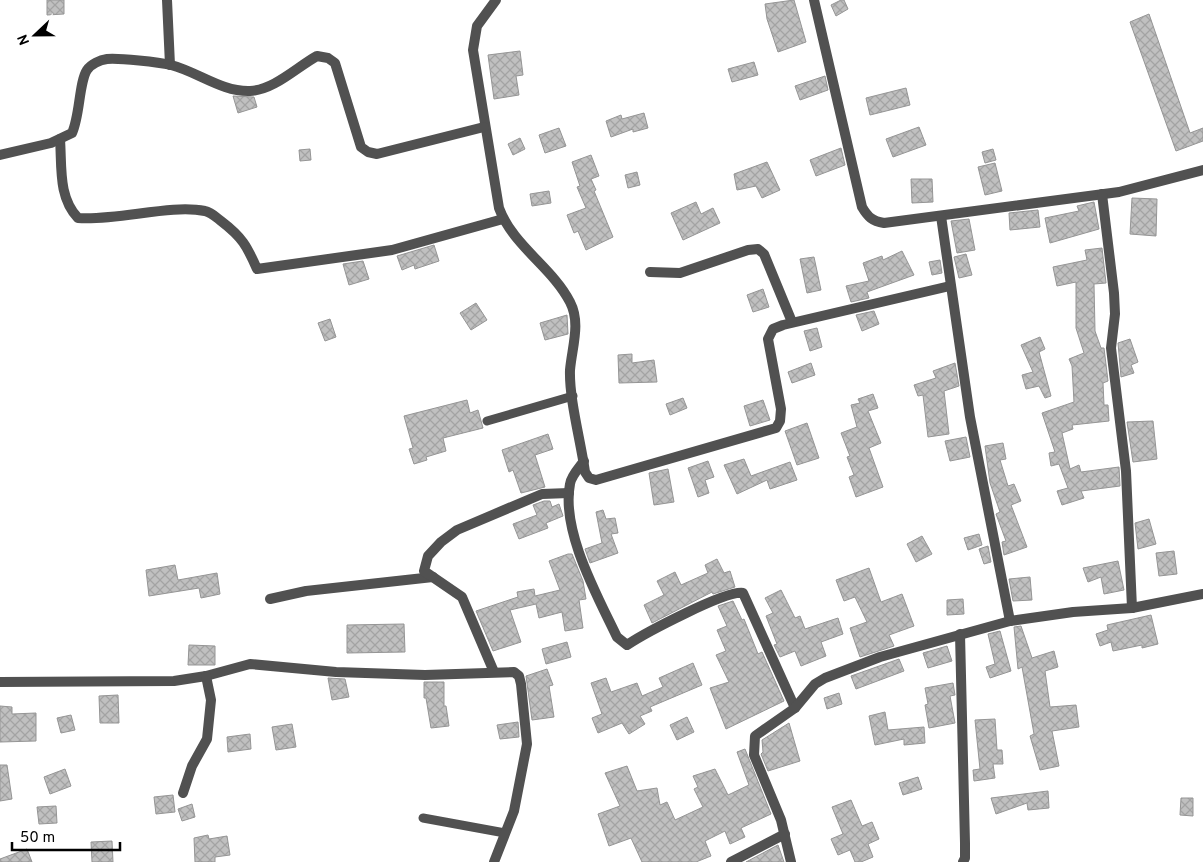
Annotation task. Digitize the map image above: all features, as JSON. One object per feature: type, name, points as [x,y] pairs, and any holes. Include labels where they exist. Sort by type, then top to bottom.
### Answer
[{"type":"street","points":[[167,0],[170,65]]},
{"type":"street","points":[[496,0],[477,26],[473,37],[473,50],[484,127],[499,208],[503,219],[571,302],[576,326],[570,370],[585,472],[590,478],[596,480],[776,428],[780,421],[781,409],[768,339],[773,329],[792,322],[950,286]]},
{"type":"street","points":[[814,0],[862,207],[867,217],[874,222],[884,223],[1120,192],[1203,170]]},
{"type":"street","points":[[0,155],[60,140],[72,133],[77,123],[87,70],[96,62],[107,59],[170,65],[209,78],[224,87],[252,91],[266,87],[318,56],[328,58],[335,63],[357,138],[362,147],[368,152],[377,154],[484,127]]},
{"type":"street","points":[[60,140],[64,196],[69,208],[78,218],[117,218],[178,210],[206,211],[240,236],[247,246],[257,269],[392,250],[503,219]]},
{"type":"street","points":[[1102,194],[1114,293],[1115,314],[1111,348],[1126,471],[1132,608]]},
{"type":"street","points":[[941,216],[970,418],[1010,621]]},
{"type":"street","points":[[650,272],[680,274],[748,250],[758,249],[764,254],[792,322]]},
{"type":"street","points":[[584,461],[570,482],[569,510],[582,562],[617,637],[627,645],[708,603],[737,592],[743,593],[795,708]]},
{"type":"street","points":[[494,672],[462,597],[424,571],[428,556],[441,542],[457,530],[542,494],[569,493]]},
{"type":"street","points":[[270,599],[306,591],[433,577]]},
{"type":"street","points":[[791,862],[785,834],[754,755],[753,745],[755,736],[763,728],[782,719],[795,708],[815,684],[824,678],[880,657],[1010,621],[1073,612],[1132,608],[1203,594]]},
{"type":"street","points":[[960,634],[964,861]]},
{"type":"street","points":[[0,682],[174,681],[206,676],[250,664],[336,672],[424,675],[514,672],[519,676],[527,744],[521,782],[494,862]]},
{"type":"street","points":[[182,793],[192,766],[207,739],[211,700],[206,676]]},
{"type":"street","points":[[731,862],[785,834]]},
{"type":"lane","points":[[487,421],[573,396]]},
{"type":"lane","points":[[423,818],[505,833]]},
{"type":"building","points":[[47,0],[64,0],[64,14],[47,15]]},
{"type":"building","points":[[794,0],[806,42],[778,52],[767,19],[765,4]]},
{"type":"building","points":[[844,0],[848,9],[836,16],[831,5]]},
{"type":"building","points":[[1149,14],[1190,133],[1203,128],[1203,141],[1176,151],[1130,22]]},
{"type":"building","points":[[520,51],[523,75],[516,76],[519,95],[494,99],[488,55]]},
{"type":"building","points":[[754,62],[758,75],[732,82],[728,69]]},
{"type":"building","points":[[825,76],[828,90],[800,100],[795,86]]},
{"type":"building","points":[[906,88],[910,105],[870,115],[866,98]]},
{"type":"building","points":[[233,96],[254,97],[257,107],[238,113]]},
{"type":"building","points":[[644,113],[648,128],[633,132],[633,129],[611,137],[606,121],[621,115],[622,119]]},
{"type":"building","points":[[919,127],[926,145],[893,157],[886,139]]},
{"type":"building","points":[[559,128],[566,146],[545,153],[539,135]]},
{"type":"building","points":[[520,138],[525,149],[513,155],[508,144]]},
{"type":"building","points":[[841,148],[845,165],[816,176],[810,160]]},
{"type":"building","points":[[310,149],[311,160],[300,161],[299,150]]},
{"type":"building","points":[[993,149],[996,160],[985,163],[982,152]]},
{"type":"building","points":[[591,155],[599,176],[591,179],[596,190],[594,191],[613,237],[586,250],[578,231],[574,233],[567,215],[586,208],[577,187],[580,186],[572,162]]},
{"type":"building","points":[[767,162],[780,190],[762,198],[756,186],[737,190],[734,174]]},
{"type":"building","points":[[995,163],[1002,191],[985,195],[978,167]]},
{"type":"building","points":[[637,172],[640,185],[628,188],[625,175]]},
{"type":"building","points":[[911,179],[932,179],[933,202],[912,203]]},
{"type":"building","points":[[549,191],[551,203],[532,206],[530,194]]},
{"type":"building","points":[[1132,198],[1157,199],[1156,236],[1130,234]]},
{"type":"building","points":[[696,202],[701,214],[713,208],[720,223],[683,240],[671,213]]},
{"type":"building","points":[[1094,202],[1099,229],[1050,243],[1045,218],[1079,211],[1077,206]]},
{"type":"building","points":[[1038,210],[1040,227],[1010,230],[1009,213]]},
{"type":"building","points":[[969,219],[975,250],[957,253],[951,221]]},
{"type":"building","points":[[434,245],[439,261],[415,269],[414,265],[402,270],[397,256]]},
{"type":"building","points":[[1102,248],[1106,283],[1094,284],[1095,331],[1101,348],[1104,348],[1108,381],[1103,383],[1104,405],[1108,405],[1109,421],[1072,425],[1073,429],[1062,433],[1070,469],[1079,465],[1081,472],[1119,467],[1120,486],[1081,491],[1084,498],[1062,505],[1057,491],[1068,488],[1059,464],[1051,466],[1049,453],[1055,452],[1042,413],[1074,402],[1072,366],[1069,359],[1084,353],[1076,328],[1076,282],[1057,286],[1053,267],[1087,260],[1085,250]]},
{"type":"building","points":[[902,251],[914,275],[867,292],[869,298],[851,302],[846,286],[869,281],[863,263],[882,256],[883,260]]},
{"type":"building","points":[[966,254],[972,275],[959,278],[954,257]]},
{"type":"building","points":[[814,257],[821,290],[807,293],[800,259]]},
{"type":"building","points":[[940,260],[942,273],[932,275],[929,262]]},
{"type":"building","points":[[363,261],[369,279],[349,285],[343,264]]},
{"type":"building","points":[[763,289],[769,307],[753,312],[747,295]]},
{"type":"building","points":[[476,303],[487,320],[471,330],[460,313]]},
{"type":"building","points":[[874,311],[879,324],[862,331],[856,315]]},
{"type":"building","points":[[567,315],[568,334],[545,340],[540,323]]},
{"type":"building","points":[[330,319],[336,337],[325,341],[318,323]]},
{"type":"building","points":[[817,328],[822,347],[810,351],[804,331]]},
{"type":"building","points":[[1040,337],[1045,349],[1039,352],[1051,396],[1045,398],[1039,386],[1026,389],[1022,375],[1033,372],[1021,345]]},
{"type":"building","points":[[1130,339],[1138,362],[1131,365],[1134,373],[1121,377],[1118,343]]},
{"type":"building","points":[[632,354],[632,363],[654,360],[657,382],[619,383],[618,355]]},
{"type":"building","points":[[811,363],[815,375],[792,383],[788,372]]},
{"type":"building","points":[[955,363],[959,386],[944,391],[949,434],[928,437],[923,395],[918,396],[914,385],[936,378],[933,371]]},
{"type":"building","points":[[873,394],[878,408],[868,411],[881,443],[869,448],[883,487],[856,497],[849,477],[854,475],[847,457],[850,456],[841,433],[857,427],[851,405],[860,403],[858,399]]},
{"type":"building","points":[[683,398],[687,408],[670,415],[666,404]]},
{"type":"building","points":[[467,400],[470,413],[478,410],[483,428],[443,438],[446,451],[426,457],[427,460],[414,464],[409,449],[413,448],[404,416]]},
{"type":"building","points":[[763,400],[770,420],[750,426],[744,406]]},
{"type":"building","points":[[1153,421],[1157,459],[1133,462],[1127,422]]},
{"type":"building","points":[[807,423],[819,458],[797,465],[785,431]]},
{"type":"building","points":[[548,434],[553,449],[535,455],[545,487],[521,493],[513,470],[509,472],[502,450]]},
{"type":"building","points":[[966,437],[970,457],[950,461],[945,441]]},
{"type":"building","points":[[1003,443],[1006,459],[1000,460],[1008,486],[1014,484],[1021,501],[1011,505],[1027,547],[1004,555],[1002,542],[1006,541],[996,514],[1000,512],[990,483],[985,446]]},
{"type":"building","points":[[744,459],[751,476],[790,462],[797,480],[770,489],[767,480],[737,494],[724,465]]},
{"type":"building","points":[[708,461],[714,477],[705,480],[709,493],[698,497],[688,468]]},
{"type":"building","points":[[668,469],[674,502],[654,505],[649,473]]},
{"type":"building","points":[[550,501],[552,507],[559,504],[563,516],[546,523],[548,528],[519,539],[513,524],[537,515],[533,505]]},
{"type":"building","points":[[603,510],[606,519],[615,518],[618,533],[611,534],[618,553],[590,563],[585,549],[602,543],[596,512]]},
{"type":"building","points":[[1149,519],[1156,544],[1138,549],[1135,523]]},
{"type":"building","points":[[979,534],[982,545],[968,550],[964,538]]},
{"type":"building","points":[[922,536],[932,554],[916,562],[907,544]]},
{"type":"building","points":[[988,546],[991,562],[984,564],[979,549]]},
{"type":"building","points":[[1174,551],[1177,574],[1159,576],[1156,553]]},
{"type":"building","points":[[572,554],[583,581],[586,599],[579,600],[583,628],[565,631],[562,612],[539,618],[536,604],[510,610],[521,642],[493,651],[476,611],[518,597],[517,592],[534,589],[535,596],[560,590],[549,561]]},
{"type":"building","points":[[717,559],[724,573],[730,571],[735,587],[713,594],[712,592],[652,623],[644,605],[664,595],[657,581],[675,572],[681,585],[708,573],[705,565]]},
{"type":"building","points":[[1118,561],[1124,590],[1104,594],[1101,577],[1088,582],[1083,568]]},
{"type":"building","points":[[175,565],[178,580],[217,573],[220,594],[201,598],[199,588],[149,596],[146,570]]},
{"type":"building","points":[[869,568],[881,602],[902,594],[914,626],[889,635],[894,646],[860,657],[850,628],[867,622],[855,597],[844,601],[836,580]]},
{"type":"building","points":[[1030,577],[1032,600],[1013,601],[1009,579]]},
{"type":"building","points":[[781,590],[795,618],[800,616],[805,629],[838,618],[843,634],[821,642],[826,656],[801,666],[795,651],[780,657],[774,645],[777,644],[766,616],[773,613],[765,598]]},
{"type":"building","points":[[963,599],[964,614],[947,615],[947,600]]},
{"type":"building","points":[[733,601],[742,620],[744,619],[758,654],[762,652],[784,701],[726,729],[710,688],[729,682],[716,655],[726,651],[717,630],[727,626],[718,606]]},
{"type":"building","points":[[1151,615],[1158,644],[1113,651],[1111,642],[1100,646],[1096,634],[1108,630],[1107,625]]},
{"type":"building","points":[[404,624],[405,652],[347,653],[347,625]]},
{"type":"building","points":[[1021,626],[1032,658],[1054,651],[1058,667],[1045,671],[1050,707],[1076,705],[1079,727],[1052,731],[1059,766],[1040,770],[1030,736],[1034,734],[1022,667],[1018,669],[1014,627]]},
{"type":"building","points":[[1000,631],[1011,671],[990,678],[986,667],[995,664],[988,634]]},
{"type":"building","points":[[567,642],[571,657],[546,664],[542,649]]},
{"type":"building","points":[[189,645],[215,646],[215,665],[188,665]]},
{"type":"building","points":[[947,646],[952,661],[928,668],[923,653]]},
{"type":"building","points":[[899,659],[904,671],[856,689],[851,676]]},
{"type":"building","points":[[693,663],[702,685],[650,707],[652,711],[640,716],[645,724],[629,734],[622,723],[598,733],[592,718],[602,714],[591,683],[606,678],[611,692],[637,683],[642,696],[663,687],[659,678]]},
{"type":"building","points":[[547,669],[553,685],[549,686],[554,717],[532,720],[526,676]]},
{"type":"building","points":[[328,678],[345,679],[349,697],[332,700]]},
{"type":"building","points":[[424,682],[444,682],[444,706],[446,706],[449,726],[431,728],[426,698],[424,698]]},
{"type":"building","points":[[953,683],[955,695],[950,696],[955,723],[929,728],[925,705],[928,704],[925,688]]},
{"type":"building","points":[[839,693],[842,704],[827,709],[824,698]]},
{"type":"building","points":[[118,695],[119,723],[100,723],[99,696]]},
{"type":"building","points":[[0,706],[12,707],[12,714],[36,713],[36,741],[0,742]]},
{"type":"building","points":[[885,712],[888,730],[924,727],[925,743],[904,745],[904,739],[875,745],[869,716]]},
{"type":"building","points":[[71,715],[75,730],[61,733],[57,718]]},
{"type":"building","points":[[687,717],[694,732],[677,740],[670,725]]},
{"type":"building","points":[[995,719],[997,750],[1002,750],[1003,764],[993,764],[995,778],[974,781],[973,770],[980,769],[975,720]]},
{"type":"building","points":[[518,722],[519,737],[500,739],[497,725]]},
{"type":"building","points":[[789,723],[800,761],[768,771],[761,754],[763,752],[762,740]]},
{"type":"building","points":[[292,724],[296,747],[276,750],[272,727]]},
{"type":"building","points":[[250,734],[251,749],[228,752],[227,737]]},
{"type":"building","points":[[745,749],[771,814],[741,828],[745,837],[730,844],[725,831],[705,841],[711,856],[696,862],[642,862],[631,838],[609,846],[598,814],[620,806],[605,773],[627,766],[637,791],[657,788],[660,805],[667,802],[675,820],[703,807],[694,789],[698,787],[693,776],[715,769],[728,795],[749,785],[737,752]]},
{"type":"building","points":[[0,765],[7,765],[12,799],[0,801]]},
{"type":"building","points":[[65,769],[71,786],[50,794],[44,777]]},
{"type":"building","points":[[918,777],[922,789],[903,795],[899,783]]},
{"type":"building","points":[[1048,791],[1049,808],[1028,810],[1027,803],[996,814],[991,798]]},
{"type":"building","points":[[173,795],[175,812],[156,814],[154,797]]},
{"type":"building","points":[[1181,798],[1193,798],[1193,816],[1180,815]]},
{"type":"building","points":[[851,800],[862,826],[872,822],[879,839],[868,844],[873,857],[861,862],[855,862],[850,850],[838,855],[831,839],[843,834],[832,807]]},
{"type":"building","points":[[192,804],[195,817],[182,821],[178,809]]},
{"type":"building","points":[[56,806],[57,823],[39,824],[37,807]]},
{"type":"building","points":[[208,835],[209,839],[227,836],[230,855],[215,857],[215,862],[195,862],[194,838]]},
{"type":"building","points":[[112,841],[113,862],[92,862],[91,842]]},
{"type":"building","points":[[778,845],[784,862],[746,862]]},
{"type":"building","points":[[27,849],[32,862],[0,862],[0,859]]}]
